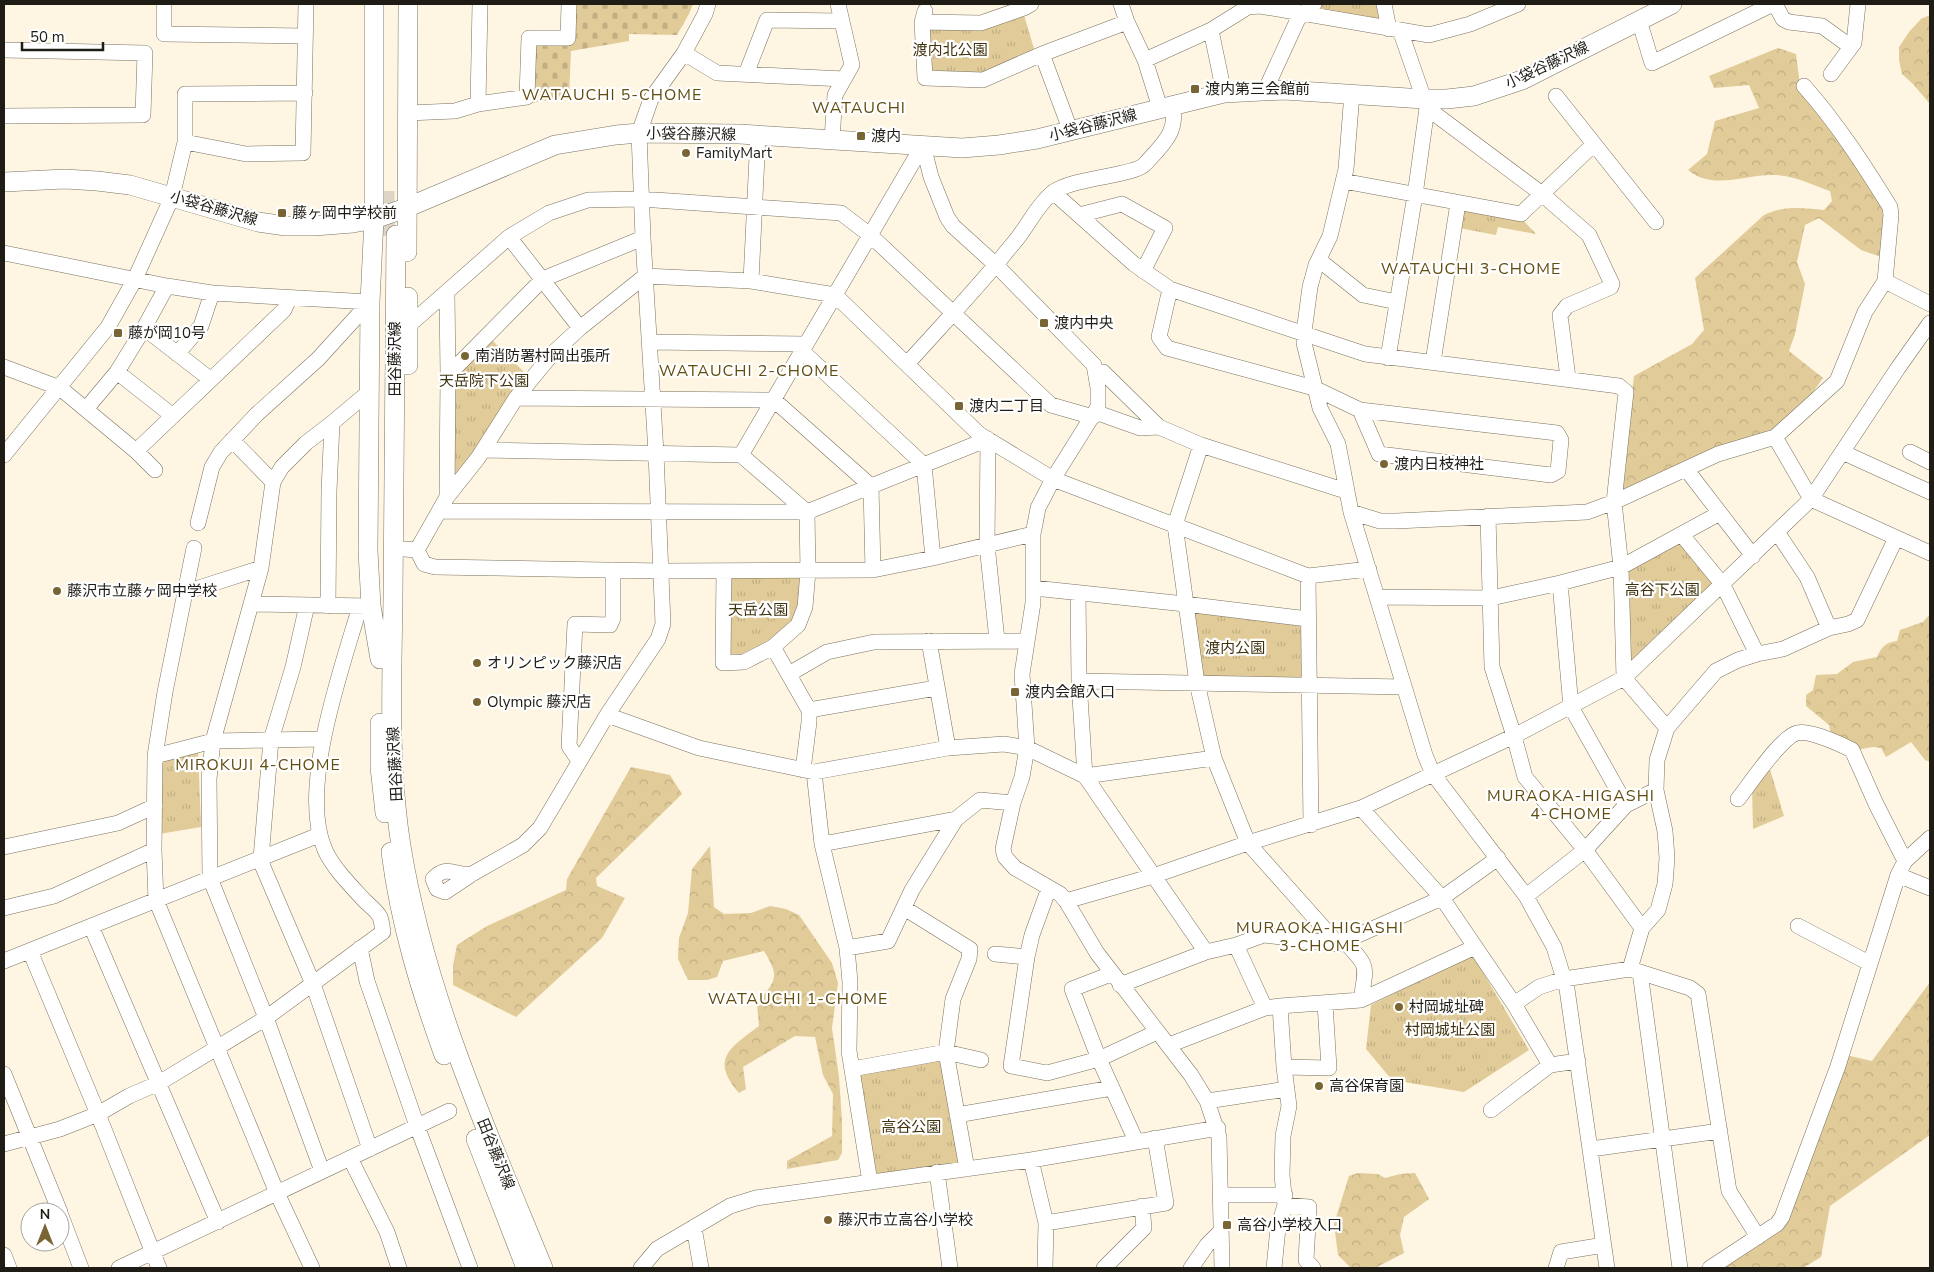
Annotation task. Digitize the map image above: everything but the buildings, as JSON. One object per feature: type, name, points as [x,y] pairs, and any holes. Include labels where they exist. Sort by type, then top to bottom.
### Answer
[{"type":"main road","points":[[374,4],[374,219],[370,302],[366,606],[380,659]]},
{"type":"main road","points":[[385,4],[390,192],[397,4]]},
{"type":"main road","points":[[392,731],[401,630],[411,550],[406,208],[408,4]]},
{"type":"main road","name":"小袋谷藤沢線","points":[[4,182],[65,179],[130,185],[235,216],[286,226],[324,225],[374,219],[406,208],[555,144],[639,133],[758,135],[962,148],[999,146],[1071,132],[1166,106],[1224,93],[1284,90],[1352,93],[1425,103],[1474,96],[1522,80],[1672,4]]},
{"type":"main road","name":"田谷藤沢線","points":[[526,1268],[424,1000],[407,942],[395,886],[380,767],[380,659],[390,236],[392,731],[401,845],[432,980],[477,1107],[543,1268]]},
{"type":"street","points":[[164,4],[164,34],[305,36]]},
{"type":"street","points":[[185,142],[246,154],[303,153],[306,4]]},
{"type":"street","points":[[478,104],[480,4]]},
{"type":"street","points":[[407,113],[455,111],[478,104],[527,97],[529,38],[568,38],[569,4]]},
{"type":"street","points":[[472,874],[523,845],[540,828],[579,761],[658,639],[663,624],[662,571],[643,238],[639,133],[651,98],[684,53],[705,14],[708,4]]},
{"type":"street","points":[[832,139],[835,94],[852,65],[838,4]]},
{"type":"street","points":[[1031,4],[981,23],[924,16],[925,78],[983,80],[1042,54],[1127,22]]},
{"type":"street","points":[[906,364],[996,265],[1022,233],[1036,210],[1053,192],[1082,181],[1141,168],[1165,141],[1174,126],[1175,117],[1166,106],[1127,22],[1121,4]]},
{"type":"street","points":[[1384,4],[1425,103],[1415,194],[1388,358]]},
{"type":"street","points":[[1145,60],[1211,30],[1248,6],[1309,9],[1395,30],[1429,35],[1470,24],[1518,4]]},
{"type":"street","points":[[1639,20],[1652,63],[1774,4],[1783,20],[1822,26],[1851,47]]},
{"type":"street","points":[[1831,74],[1854,43],[1858,4]]},
{"type":"street","points":[[1265,91],[1298,19],[1309,9]]},
{"type":"street","points":[[746,74],[767,20],[842,20]]},
{"type":"street","points":[[1211,30],[1224,93]]},
{"type":"street","points":[[4,50],[145,53],[143,115],[4,116]]},
{"type":"street","points":[[684,53],[717,73],[844,79]]},
{"type":"street","points":[[1042,54],[1071,132]]},
{"type":"street","points":[[1351,512],[1388,521],[1586,512],[1614,502],[1718,454],[1775,437],[1837,381],[1865,312],[1885,281],[1891,227],[1890,207],[1829,114],[1804,86]]},
{"type":"street","points":[[1352,93],[1346,169],[1330,236],[1310,287],[1304,343],[1320,408],[1338,444],[1351,512],[1425,755],[1434,774],[1526,896],[1554,947],[1568,990],[1607,1268]]},
{"type":"street","points":[[4,455],[108,327],[135,279],[172,196],[185,142],[185,94],[305,94]]},
{"type":"street","points":[[1556,96],[1656,222]]},
{"type":"street","points":[[1425,103],[1542,194],[1590,235],[1612,284],[1611,287],[1567,306],[1560,315],[1568,378]]},
{"type":"street","points":[[751,281],[758,135]]},
{"type":"street","points":[[1343,181],[1521,214],[1594,144]]},
{"type":"street","points":[[741,455],[923,145]]},
{"type":"street","points":[[923,145],[931,177],[947,217],[953,226],[996,265],[1094,365],[1097,374],[1098,407],[1053,479],[1038,508],[1033,534],[1034,588],[1022,674],[1027,748],[1022,777],[1013,803],[1003,848],[1005,857],[1021,873],[1060,894],[1066,901],[1096,953],[1169,1045],[1207,1101],[1218,1128],[1222,1268]]},
{"type":"street","points":[[1053,192],[1143,271],[1170,289],[1304,332],[1365,354],[1568,378],[1619,386],[1626,392],[1614,502],[1621,567],[1624,678],[1667,728]]},
{"type":"street","points":[[408,326],[509,237],[549,214],[588,200],[641,199],[841,213],[870,235],[1051,405],[1094,414],[1140,428],[1159,427]]},
{"type":"street","points":[[1433,362],[1458,203]]},
{"type":"street","points":[[1078,215],[1122,204],[1165,228],[1143,271]]},
{"type":"street","points":[[509,237],[580,328]]},
{"type":"street","points":[[448,375],[543,279],[643,238]]},
{"type":"street","points":[[4,253],[167,286],[212,293],[289,299],[370,302]]},
{"type":"street","points":[[1319,260],[1363,295],[1397,302]]},
{"type":"street","points":[[1033,534],[873,570],[808,572],[435,567],[424,564],[411,550],[447,497],[483,450],[516,398],[553,353],[580,328],[645,276],[751,281],[835,294],[979,434],[1053,479],[1308,576],[1369,568]]},
{"type":"street","points":[[1885,281],[1930,304]]},
{"type":"street","points":[[86,409],[117,372],[167,286]]},
{"type":"street","points":[[1170,289],[1159,337],[1167,348],[1314,388],[1360,410],[1557,433],[1561,440],[1558,471],[1551,475],[1380,454],[1360,410]]},
{"type":"street","points":[[177,354],[201,326],[212,293]]},
{"type":"street","points":[[446,294],[448,375],[447,497]]},
{"type":"street","points":[[136,451],[284,310],[289,299]]},
{"type":"street","points":[[198,523],[212,467],[221,452],[256,414],[318,359],[370,302]]},
{"type":"street","points":[[1066,901],[1153,876],[1248,843],[1361,808],[1514,736],[1624,678],[1811,499],[1930,323]]},
{"type":"street","points":[[144,328],[210,379]]},
{"type":"street","points":[[650,342],[804,348],[924,465],[932,558]]},
{"type":"street","points":[[4,367],[60,388],[136,451],[155,470]]},
{"type":"street","points":[[117,372],[173,416]]},
{"type":"street","points":[[1097,374],[1103,372],[1159,427],[1201,444],[1346,491]]},
{"type":"street","points":[[322,1171],[266,1018],[210,878],[209,779],[213,741],[260,568],[273,482],[282,467],[306,443],[370,391]]},
{"type":"street","points":[[516,398],[774,400],[871,486],[873,570]]},
{"type":"street","points":[[328,606],[329,491],[332,423]]},
{"type":"street","points":[[1775,437],[1811,499],[1930,554]]},
{"type":"street","points":[[439,511],[807,512],[988,439]]},
{"type":"street","points":[[988,439],[986,545],[997,640]]},
{"type":"street","points":[[232,440],[273,482]]},
{"type":"street","points":[[1201,444],[1175,524],[1197,683],[1214,758],[1248,843],[1341,943],[1362,960],[1366,968],[1361,1000]]},
{"type":"street","points":[[483,450],[741,455],[807,512],[808,572],[805,607],[798,625],[773,647],[744,662],[723,663],[724,572]]},
{"type":"street","points":[[1842,452],[1930,492]]},
{"type":"street","points":[[1910,452],[1930,462]]},
{"type":"street","points":[[1686,469],[1753,556]]},
{"type":"street","points":[[1377,596],[1491,598],[1560,583],[1621,567],[1720,514]]},
{"type":"street","points":[[1488,516],[1492,667],[1525,777],[1585,850],[1642,928]]},
{"type":"street","points":[[1777,532],[1807,577],[1829,628]]},
{"type":"street","points":[[1682,535],[1723,585],[1757,654]]},
{"type":"street","points":[[1680,1268],[1663,1139],[1635,970],[1642,928],[1658,910],[1665,884],[1667,858],[1666,831],[1656,790],[1657,760],[1667,728],[1716,670],[1757,654],[1783,649],[1829,628],[1857,620],[1896,538]]},
{"type":"street","points":[[194,548],[165,692],[155,756],[154,850],[156,900],[216,1050],[277,1193],[312,1268]]},
{"type":"street","points":[[186,592],[260,568]]},
{"type":"street","points":[[579,761],[569,746],[575,624],[610,625],[613,618],[613,570]]},
{"type":"street","points":[[1308,576],[1310,825]]},
{"type":"street","points":[[1560,583],[1571,707],[1626,805]]},
{"type":"street","points":[[1034,588],[1308,619]]},
{"type":"street","points":[[1078,593],[1079,681],[1085,776]]},
{"type":"street","points":[[4,1144],[60,1129],[98,1114],[129,1096],[159,1083],[266,1018],[383,932],[380,916],[344,876],[326,852],[319,835],[316,802],[323,739],[366,606],[251,604]]},
{"type":"street","points":[[307,605],[293,667],[270,740],[260,858],[314,984],[370,1149]]},
{"type":"street","points":[[929,641],[948,748]]},
{"type":"street","points":[[789,674],[827,652],[874,642],[1027,641]]},
{"type":"street","points":[[773,647],[809,710],[808,771],[822,844],[847,948],[850,982],[849,1051],[870,1182]]},
{"type":"street","points":[[1079,681],[1308,687],[1404,687]]},
{"type":"street","points":[[809,710],[936,688]]},
{"type":"street","points":[[608,715],[699,748],[808,771],[948,748],[1004,744],[1027,748],[1085,776],[1206,952]]},
{"type":"street","points":[[1738,798],[1786,738],[1799,732],[1828,739],[1852,750],[1901,868],[1930,888]]},
{"type":"street","points":[[155,756],[213,741],[323,739]]},
{"type":"street","points":[[1085,776],[1214,758]]},
{"type":"street","points":[[1526,896],[1585,850],[1626,805],[1656,790]]},
{"type":"street","points":[[847,948],[888,941],[912,890],[956,819],[980,800],[1013,803]]},
{"type":"street","points":[[4,847],[118,823],[155,806]]},
{"type":"street","points":[[1361,808],[1442,898],[1514,1004],[1550,1065]]},
{"type":"street","points":[[822,844],[956,819]]},
{"type":"street","points":[[4,961],[319,835]]},
{"type":"street","points":[[1710,1268],[1777,1224],[1787,1205],[1838,1066],[1869,963],[1901,868],[1930,838]]},
{"type":"street","points":[[4,908],[54,896],[154,850]]},
{"type":"street","points":[[1136,1142],[1099,1059],[1072,990],[1236,945],[1264,935],[1341,943],[1442,898],[1498,858]]},
{"type":"street","points":[[1049,888],[1032,935],[1027,957],[1011,1066],[1047,1073],[1099,1059],[1158,1032]]},
{"type":"street","points":[[904,908],[970,949],[969,959],[953,999],[946,1052],[967,1169]]},
{"type":"street","points":[[91,926],[218,1222]]},
{"type":"street","points":[[1798,926],[1869,963]]},
{"type":"street","points":[[1236,945],[1272,1007],[1287,1089],[1289,1106],[1283,1136],[1282,1175],[1285,1200],[1278,1228],[1274,1268]]},
{"type":"street","points":[[1169,1045],[1272,1007],[1361,1000],[1475,947]]},
{"type":"street","points":[[360,948],[366,981],[416,1126],[470,1268]]},
{"type":"street","points":[[30,951],[98,1114],[159,1268]]},
{"type":"street","points":[[995,954],[1027,957]]},
{"type":"street","points":[[1514,1004],[1539,987],[1564,979],[1635,970],[1690,988],[1698,994],[1729,1191],[1758,1237]]},
{"type":"street","points":[[1284,1068],[1329,1068],[1325,1003]]},
{"type":"street","points":[[852,1070],[946,1052],[981,1060]]},
{"type":"street","points":[[1491,1110],[1550,1065],[1578,1061]]},
{"type":"street","points":[[4,1074],[56,1202]]},
{"type":"street","points":[[957,1115],[1112,1088]]},
{"type":"street","points":[[1207,1101],[1287,1089]]},
{"type":"street","points":[[119,1268],[449,1111]]},
{"type":"street","points":[[641,1268],[657,1249],[730,1206],[756,1198],[1031,1160],[1218,1128]]},
{"type":"street","points":[[1591,1149],[1720,1131]]},
{"type":"street","points":[[1046,1223],[1166,1203],[1155,1138]]},
{"type":"street","points":[[350,1158],[387,1232],[399,1268]]},
{"type":"street","points":[[1031,1160],[1046,1223],[1045,1268]]},
{"type":"street","points":[[937,1172],[950,1268]]},
{"type":"street","points":[[1221,1195],[1285,1200],[1309,1207],[1306,1260],[1313,1268]]},
{"type":"street","points":[[1104,1268],[1144,1228],[1142,1206]]},
{"type":"street","points":[[694,1227],[700,1268]]},
{"type":"street","points":[[1191,1268],[1207,1245],[1221,1231]]},
{"type":"street","points":[[70,1239],[81,1268]]},
{"type":"street","points":[[1556,1268],[1561,1252],[1604,1246]]},
{"type":"street","points":[[4,1255],[9,1268]]},
{"type":"green space","points":[[573,4],[693,4],[677,35],[629,34],[629,41],[571,51],[569,96],[532,103],[533,45],[573,42]]},
{"type":"green space","points":[[1316,4],[1377,4],[1380,21],[1312,10]]},
{"type":"green space","name":"渡内北公園","points":[[1024,15],[1035,52],[984,72],[928,72],[927,27]]},
{"type":"green space","points":[[1930,15],[1930,104],[1902,74],[1899,47],[1921,19]]},
{"type":"green space","points":[[1778,48],[1796,54],[1801,93],[1880,196],[1886,234],[1881,257],[1861,250],[1819,218],[1805,225],[1797,262],[1805,284],[1795,334],[1789,351],[1823,378],[1804,405],[1767,434],[1624,492],[1621,486],[1634,376],[1692,344],[1704,330],[1695,278],[1764,215],[1786,208],[1824,210],[1832,201],[1830,191],[1781,175],[1763,175],[1719,181],[1708,180],[1688,170],[1707,154],[1715,121],[1759,108],[1749,85],[1714,88],[1709,76]]},
{"type":"green space","points":[[1462,208],[1522,219],[1536,234],[1498,227],[1496,235],[1459,228]]},
{"type":"green space","name":"天岳院下公園","points":[[488,336],[529,377],[453,488],[451,368]]},
{"type":"green space","name":"高谷下公園","points":[[1681,540],[1717,586],[1629,666],[1627,570]]},
{"type":"green space","name":"天岳公園","points":[[802,577],[800,607],[793,622],[783,633],[742,654],[725,654],[727,578]]},
{"type":"green space","name":"渡内公園","points":[[1191,610],[1303,623],[1303,682],[1202,679]]},
{"type":"green space","points":[[1930,614],[1930,762],[1925,760],[1911,742],[1886,757],[1881,748],[1873,747],[1856,750],[1831,734],[1829,725],[1806,706],[1806,695],[1813,690],[1816,675],[1837,674],[1853,662],[1877,657],[1884,646],[1897,641],[1900,630],[1923,622]]},
{"type":"green space","points":[[198,749],[201,827],[159,834],[161,762]]},
{"type":"green space","points":[[1768,763],[1784,816],[1753,829],[1752,788]]},
{"type":"green space","points":[[631,767],[670,775],[682,794],[596,878],[597,886],[625,898],[602,938],[516,1017],[453,985],[453,965],[457,945],[487,926],[566,890],[567,879]]},
{"type":"green space","points":[[710,846],[714,907],[724,914],[751,913],[770,906],[786,909],[799,915],[832,963],[838,983],[832,1028],[839,1077],[842,1121],[842,1153],[838,1160],[787,1169],[787,1161],[832,1136],[833,1094],[823,1075],[815,1037],[795,1036],[743,1067],[746,1089],[739,1093],[730,1081],[726,1071],[725,1062],[732,1047],[759,1026],[757,1004],[774,979],[773,968],[764,951],[723,961],[717,977],[707,980],[688,980],[678,959],[679,938],[688,913],[692,869]]},
{"type":"green space","name":"村岡城址公園","points":[[1472,954],[1529,1050],[1464,1092],[1392,1080],[1366,1049],[1371,1005]]},
{"type":"green space","points":[[1930,982],[1930,1135],[1830,1206],[1821,1257],[1803,1268],[1719,1268],[1787,1220],[1846,1055],[1872,1061]]},
{"type":"green space","name":"高谷公園","points":[[938,1058],[942,1061],[959,1167],[878,1176],[874,1173],[858,1077],[861,1071]]},
{"type":"green space","points":[[1358,1173],[1378,1174],[1385,1178],[1415,1173],[1429,1199],[1404,1217],[1400,1235],[1404,1253],[1375,1268],[1351,1268],[1338,1255],[1334,1224],[1349,1176]]},
{"type":"tunnel","points":[[385,191],[385,236]]},
{"type":"place","name":"渡内第三会館前","points":[[1195,89]]},
{"type":"place","name":"渡内","points":[[861,136]]},
{"type":"place","name":"FamilyMart","points":[[686,153]]},
{"type":"place","name":"藤ヶ岡中学校前","points":[[282,213]]},
{"type":"place","name":"渡内中央","points":[[1044,323]]},
{"type":"place","name":"藤が岡10号","points":[[118,333]]},
{"type":"place","name":"南消防署村岡出張所","points":[[465,356]]},
{"type":"place","name":"渡内二丁目","points":[[959,406]]},
{"type":"place","name":"渡内日枝神社","points":[[1384,464]]},
{"type":"place","name":"藤沢市立藤ヶ岡中学校","points":[[57,591]]},
{"type":"place","name":"オリンピック藤沢店","points":[[477,663]]},
{"type":"place","name":"渡内会館入口","points":[[1015,692]]},
{"type":"place","name":"Olympic 藤沢店","points":[[477,702]]},
{"type":"place","name":"村岡城址碑","points":[[1399,1007]]},
{"type":"place","name":"高谷保育園","points":[[1319,1086]]},
{"type":"place","name":"藤沢市立高谷小学校","points":[[828,1220]]},
{"type":"place","name":"高谷小学校入口","points":[[1227,1225]]},
{"type":"district","name":"WATAUCHI 5-CHOME","points":[[612,94]]},
{"type":"district","name":"WATAUCHI","points":[[859,107]]},
{"type":"district","name":"WATAUCHI 3-CHOME","points":[[1471,268]]},
{"type":"district","name":"WATAUCHI 2-CHOME","points":[[749,370]]},
{"type":"district","name":"MIROKUJI 4-CHOME","points":[[258,764]]},
{"type":"district","name":"MURAOKA-HIGASHI 4-CHOME","points":[[1571,804]]},
{"type":"district","name":"MURAOKA-HIGASHI 3-CHOME","points":[[1320,936]]},
{"type":"district","name":"WATAUCHI 1-CHOME","points":[[798,998]]}]
